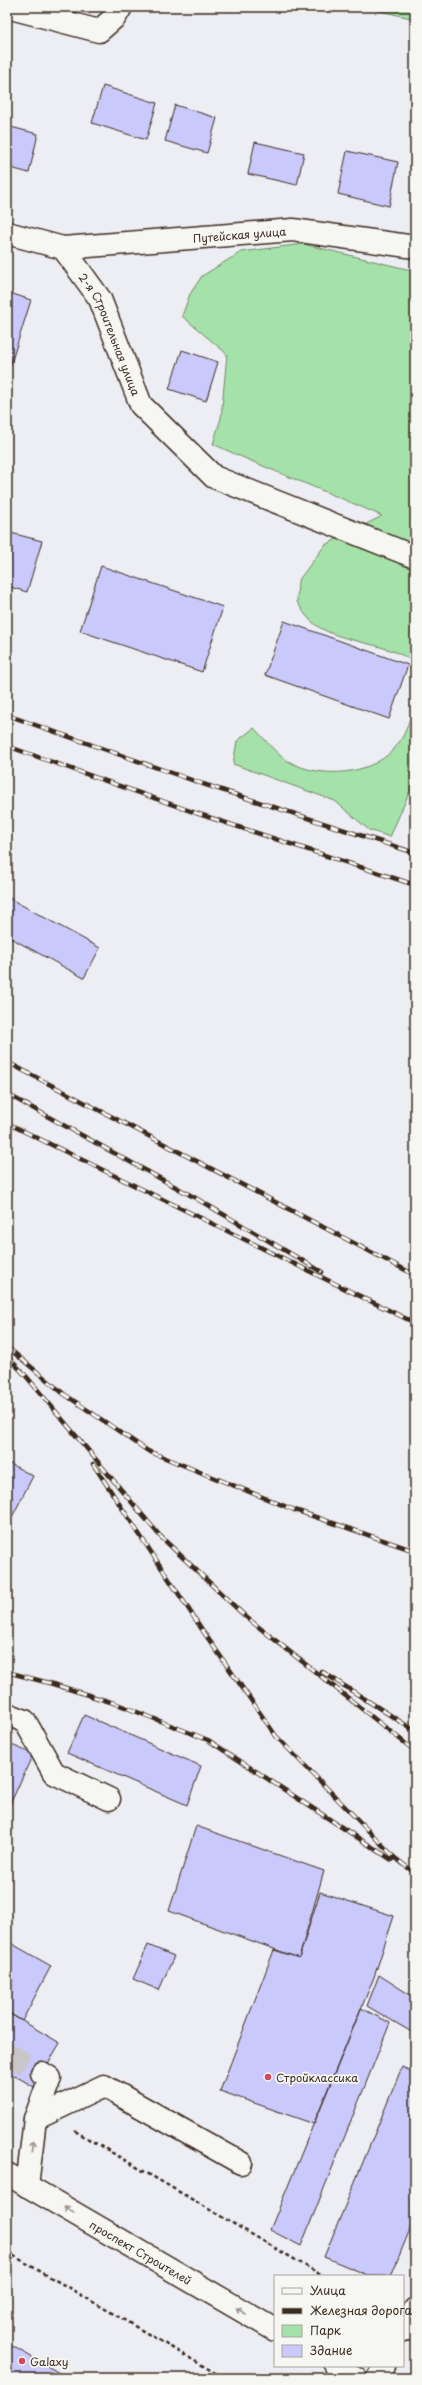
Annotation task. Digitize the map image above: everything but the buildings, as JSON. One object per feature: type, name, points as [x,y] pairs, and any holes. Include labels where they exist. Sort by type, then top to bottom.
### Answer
[{"type":"street","points":[[7,7],[99,31],[115,17],[121,7]]},
{"type":"street","name":"Путейская улица","points":[[63,248],[293,230],[415,246]]},
{"type":"street","points":[[7,233],[63,248]]},
{"type":"street","name":"2-я Строительная улица","points":[[63,248],[100,299],[142,405],[214,477],[415,557]]},
{"type":"street","points":[[7,1714],[25,1720],[54,1773],[109,1799]]},
{"type":"street","points":[[27,2186],[35,2119],[50,2078],[42,2073]]},
{"type":"street","points":[[35,2119],[104,2086],[241,2163]]},
{"type":"street","name":"проспект Строителей","points":[[7,2174],[274,2329]]},
{"type":"street","points":[[404,2329],[415,2309]]},
{"type":"street","points":[[338,2367],[356,2378]]},
{"type":"street","points":[[378,2378],[384,2367]]},
{"type":"path","points":[[35,2119],[71,2129],[321,2275]]},
{"type":"path","points":[[7,2252],[224,2378]]},
{"type":"green space","points":[[362,7],[415,7],[415,19],[411,18]]},
{"type":"green space","points":[[303,244],[415,271],[415,664],[404,656],[392,651],[348,639],[321,628],[308,618],[297,602],[298,581],[325,545],[382,516],[213,444],[221,418],[227,354],[182,316],[190,294],[202,276],[241,252]]},
{"type":"green space","points":[[415,705],[415,779],[390,837],[369,830],[335,801],[233,764],[237,741],[254,728],[278,754],[295,765],[311,770],[327,772],[344,772],[361,769],[390,753],[400,741],[407,728]]},
{"type":"tunnel","points":[[7,2053],[42,2073]]},
{"type":"railway","points":[[7,715],[203,784],[415,853]]},
{"type":"railway","points":[[7,746],[196,813],[415,885]]},
{"type":"railway","points":[[7,1062],[415,1275]]},
{"type":"railway","points":[[7,1094],[192,1196],[322,1272]]},
{"type":"railway","points":[[7,1123],[415,1323]]},
{"type":"railway","points":[[7,1347],[64,1394],[148,1451],[292,1509],[415,1551]]},
{"type":"railway","points":[[7,1356],[26,1376],[160,1536],[246,1617],[415,1751]]},
{"type":"railway","points":[[93,1464],[205,1634],[276,1736],[395,1858],[415,1873]]},
{"type":"railway","points":[[321,1671],[415,1731]]},
{"type":"railway","points":[[7,1672],[53,1684],[117,1704],[208,1740],[392,1860]]},
{"type":"place","name":"Стройклассика","points":[[268,2077]]},
{"type":"place","name":"Galaxy","points":[[22,2361]]}]
